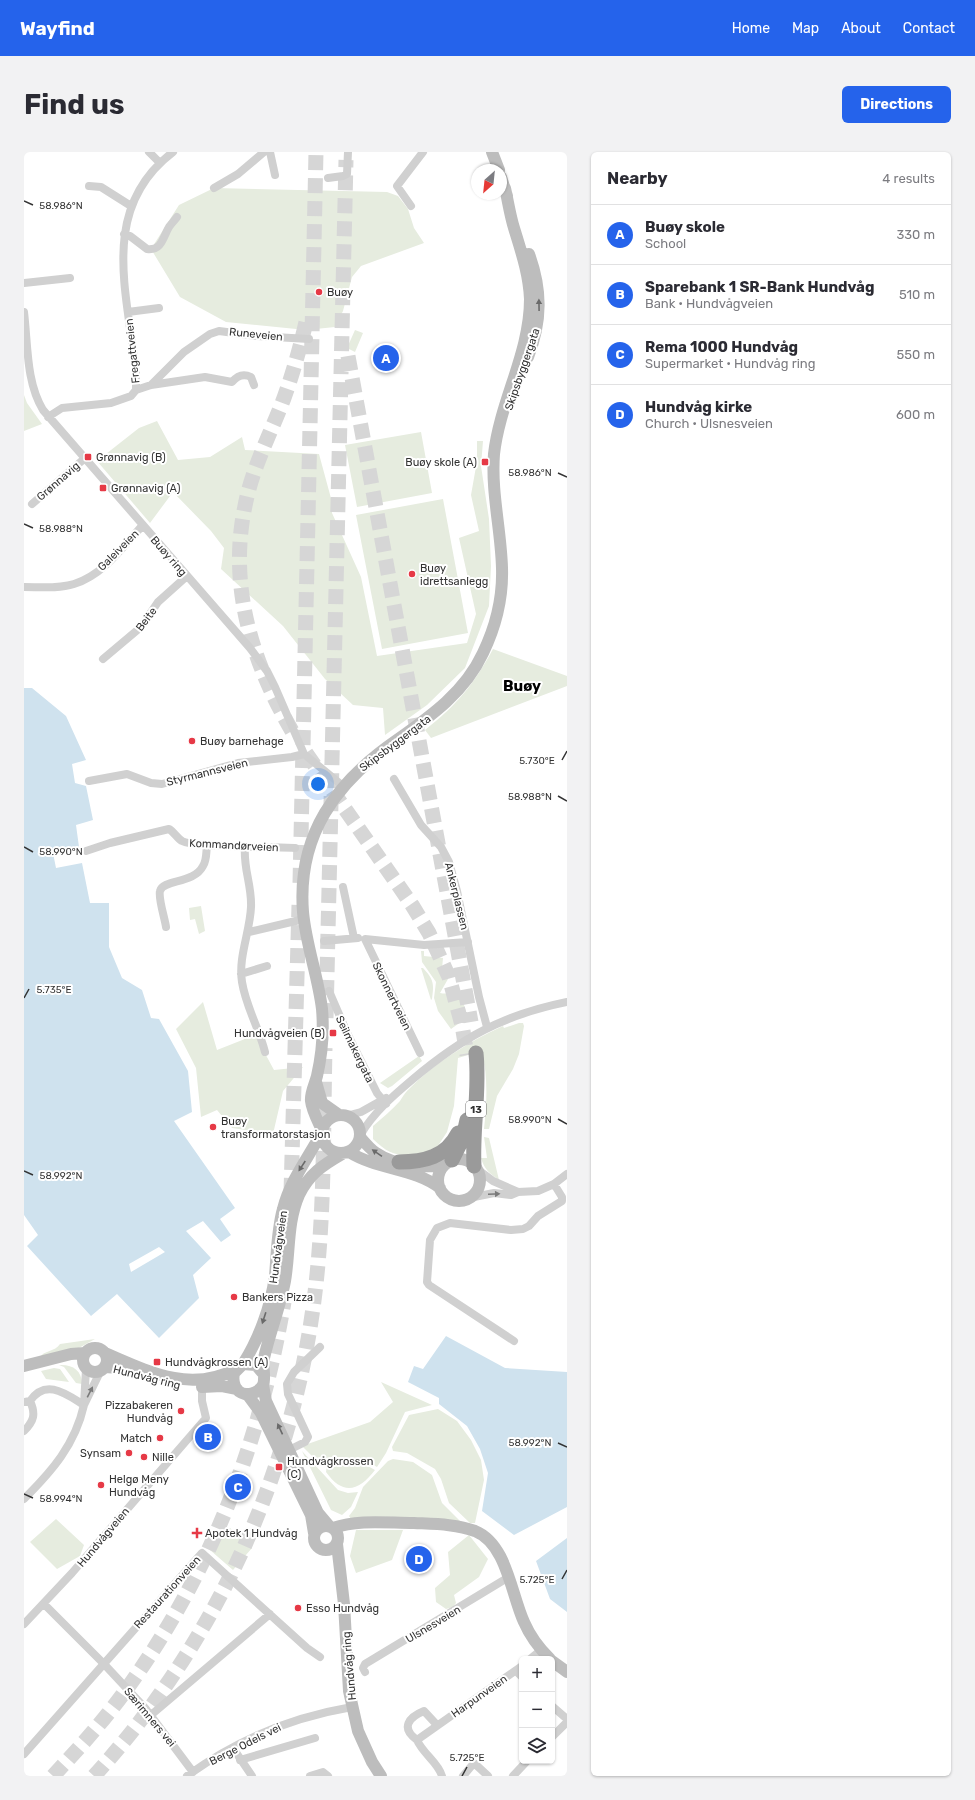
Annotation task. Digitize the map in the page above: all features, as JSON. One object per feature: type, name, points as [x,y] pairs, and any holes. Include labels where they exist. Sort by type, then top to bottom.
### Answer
[{"type":"highway","name":"13","points":[[449,1162],[463,1138],[467,1112],[471,1054],[478,1083],[474,1139],[476,1167]]},
{"type":"highway","name":"13","points":[[399,1162],[421,1161],[445,1151],[455,1140],[467,1112]]},
{"type":"main road","points":[[492,152],[496,164]]},
{"type":"main road","name":"Skipsbyggergata","points":[[322,1131],[311,1102],[322,1044],[322,1012],[304,919],[303,882],[307,857],[319,825],[343,786],[359,769],[382,750],[437,711],[452,697],[473,670],[489,640],[498,612],[502,589],[502,562],[494,478],[494,453],[498,434],[536,335],[540,305],[536,274],[507,194]]},
{"type":"main road","name":"Skipsbyggergata","points":[[316,1081],[322,1103],[342,1115]]},
{"type":"main road","points":[[342,1115],[356,1122],[361,1136],[377,1154],[399,1162],[430,1167],[464,1160],[476,1167],[480,1176],[478,1189],[469,1198],[456,1201],[449,1198],[440,1188],[424,1177],[381,1167],[346,1153],[336,1153],[325,1145],[322,1131],[327,1121],[342,1115]]},
{"type":"main road","name":"Hundvågveien","points":[[240,1367],[255,1343],[271,1295],[278,1232],[286,1198],[293,1180],[322,1131]]},
{"type":"main road","points":[[346,1153],[357,1146],[361,1136]]},
{"type":"main road","name":"Hundvågveien","points":[[262,1372],[266,1348],[285,1281],[291,1222],[296,1203],[304,1186],[312,1174],[346,1153]]},
{"type":"main road","points":[[440,1188],[439,1174],[449,1162]]},
{"type":"main road","points":[[45,1361],[72,1363],[85,1368],[92,1373],[103,1369],[107,1360],[105,1353],[95,1348],[89,1349],[82,1358],[85,1368]]},
{"type":"main road","points":[[24,1366],[71,1354],[85,1353]]},
{"type":"main road","name":"Hundvåg ring","points":[[105,1353],[158,1375],[185,1380],[214,1378],[240,1367]]},
{"type":"main road","points":[[337,1542],[337,1533],[318,1513],[266,1401],[263,1385],[264,1376],[262,1372],[256,1365],[240,1367],[233,1377],[242,1391],[261,1413],[311,1515],[315,1544],[324,1550],[331,1549],[337,1542],[349,1527],[361,1522]]},
{"type":"main road","name":"Hundvåg ring","points":[[103,1369],[126,1370],[175,1385],[202,1387],[222,1386],[242,1391]]},
{"type":"main road","points":[[242,1391],[256,1392],[263,1385]]},
{"type":"main road","points":[[314,1534],[322,1526],[331,1527],[346,1523],[361,1522],[435,1524],[474,1530],[487,1538],[493,1544],[509,1577],[524,1623],[541,1650],[547,1656]]},
{"type":"main road","name":"Hundvåg ring","points":[[337,1542],[345,1612],[348,1675],[352,1707],[358,1731],[372,1762],[381,1776]]},
{"type":"main road","name":"Hundvåg ring","points":[[324,1550],[340,1574]]},
{"type":"main road","points":[[555,1663],[567,1672]]},
{"type":"street","points":[[149,152],[159,162]]},
{"type":"street","name":"Fregattveien","points":[[136,390],[136,368],[122,261],[124,234],[131,206],[144,182],[159,162],[173,152]]},
{"type":"street","points":[[214,188],[238,174],[264,152]]},
{"type":"street","points":[[270,152],[275,175]]},
{"type":"street","points":[[328,178],[347,174],[348,152]]},
{"type":"street","points":[[411,206],[397,186],[423,152]]},
{"type":"street","points":[[89,186],[101,187],[131,206]]},
{"type":"street","points":[[124,234],[130,236],[147,249],[153,249],[158,247],[164,240],[169,227],[178,217]]},
{"type":"street","points":[[24,283],[70,278]]},
{"type":"street","name":"Fregattveien","points":[[128,312],[158,308]]},
{"type":"street","name":"Buøy ring","points":[[24,312],[33,385],[40,405],[48,417],[250,648],[267,671],[304,754],[343,786]]},
{"type":"street","name":"Runeveien","points":[[151,385],[184,352],[210,334],[219,331],[266,337],[309,339]]},
{"type":"street","name":"Runeveien","points":[[48,417],[62,408],[111,404],[131,396],[136,390],[151,385],[205,377],[232,382],[241,375],[251,378],[254,384]]},
{"type":"street","name":"Grønnavig","points":[[32,504],[84,459]]},
{"type":"street","name":"Galeiveien","points":[[24,587],[62,586],[74,584],[97,572],[114,557],[142,526]]},
{"type":"street","name":"Beite","points":[[103,659],[141,627],[158,602],[187,576]]},
{"type":"street","name":"Styrmannsveien","points":[[88,781],[127,774],[151,783],[162,784],[238,763],[292,758],[304,754]]},
{"type":"street","name":"Ankerplassen","points":[[394,779],[421,825],[435,839],[446,855],[454,879],[486,1027]]},
{"type":"street","name":"Kommandørveien","points":[[86,851],[110,843],[168,829],[183,842],[207,845],[295,848]]},
{"type":"street","points":[[166,927],[160,894],[161,888],[165,884],[192,878],[198,873],[206,862],[207,845]]},
{"type":"street","points":[[245,846],[244,865],[251,898],[249,932],[244,949],[241,974],[250,1010],[265,1052]]},
{"type":"street","points":[[343,887],[354,938]]},
{"type":"street","points":[[249,932],[304,919]]},
{"type":"street","points":[[324,941],[354,938],[421,945],[468,942]]},
{"type":"street","name":"Skonnertveien","points":[[364,939],[420,1053]]},
{"type":"street","points":[[241,974],[266,966]]},
{"type":"street","name":"Seilmakergata","points":[[329,991],[348,1035],[384,1102]]},
{"type":"street","points":[[361,1136],[367,1123],[384,1102],[442,1055],[486,1027],[523,1013],[567,1002]]},
{"type":"street","points":[[342,1115],[361,1112],[384,1102]]},
{"type":"street","points":[[476,1167],[494,1181],[518,1192]]},
{"type":"street","points":[[469,1198],[494,1194],[511,1195],[518,1192],[538,1190],[554,1184],[567,1174]]},
{"type":"street","points":[[514,1341],[429,1285],[427,1282],[430,1240],[437,1228],[450,1223],[511,1230],[523,1229],[529,1226],[538,1216],[562,1201],[562,1197],[554,1184]]},
{"type":"street","points":[[289,1450],[305,1442],[308,1437],[288,1394],[287,1384],[294,1372],[320,1348]]},
{"type":"street","points":[[84,1405],[85,1368]]},
{"type":"street","points":[[24,1499],[58,1464],[73,1438],[84,1405],[103,1369]]},
{"type":"street","name":"Hundvågveien","points":[[24,1624],[44,1604],[206,1418],[202,1401],[202,1387]]},
{"type":"street","points":[[24,1430],[33,1421],[35,1415],[27,1402],[33,1397],[51,1389],[60,1391],[84,1405]]},
{"type":"street","name":"Restaurationveien","points":[[104,1664],[202,1553],[320,1657]]},
{"type":"street","name":"Ulsnesveien","points":[[365,1672],[363,1668],[365,1664],[509,1577]]},
{"type":"street","name":"Særimners vei","points":[[44,1604],[104,1664],[151,1715],[190,1774]]},
{"type":"street","points":[[151,1715],[270,1614]]},
{"type":"street","points":[[534,1656],[541,1650]]},
{"type":"street","points":[[24,1754],[104,1664]]},
{"type":"street","name":"Harpunveien","points":[[417,1740],[490,1687],[519,1672]]},
{"type":"street","name":"Berge Odels vei","points":[[190,1774],[232,1748],[280,1725],[307,1717],[352,1707]]},
{"type":"street","points":[[555,1709],[567,1720],[555,1734]]},
{"type":"street","points":[[437,1725],[424,1711],[410,1720],[408,1723],[408,1729],[411,1735],[417,1740],[425,1754],[440,1769],[442,1776]]},
{"type":"street","points":[[240,1760],[315,1738]]},
{"type":"street","points":[[232,1748],[252,1776]]},
{"type":"street","points":[[463,1776],[474,1763],[488,1776]]},
{"type":"street","points":[[513,1776],[525,1764]]},
{"type":"street","points":[[310,1776],[323,1772],[328,1776]]},
{"type":"shaded area","points":[[214,188],[387,192],[398,196],[408,209],[414,228],[424,243],[361,266],[352,277],[343,311],[335,327],[306,330],[226,322],[180,297],[151,249],[179,205]]},
{"type":"shaded area","points":[[355,330],[363,333],[355,352],[347,348]]},
{"type":"shaded area","points":[[24,395],[27,403],[42,424],[24,431]]},
{"type":"shaded area","points":[[157,421],[178,460],[210,457],[242,437],[245,450],[319,454],[332,502],[332,513],[361,577],[377,656],[467,643],[476,614],[459,538],[479,531],[471,495],[477,461],[477,441],[483,441],[481,466],[489,519],[491,566],[489,606],[465,668],[427,705],[385,735],[383,708],[353,705],[325,679],[283,626],[221,569],[224,548],[211,531],[173,492],[150,523],[97,461],[139,428]]},
{"type":"shaded area","points":[[421,432],[432,493],[357,507],[345,445]]},
{"type":"shaded area","name":"Buøy idrettsanlegg","points":[[443,499],[468,633],[382,649],[356,515]]},
{"type":"shaded area","points":[[493,649],[567,676],[567,686],[431,738],[425,730],[456,703],[479,673]]},
{"type":"shaded area","points":[[201,906],[205,931],[199,934],[195,919],[190,920],[189,908]]},
{"type":"shaded area","points":[[421,951],[424,951],[424,956],[443,958],[442,969],[448,979],[440,993],[458,997],[465,1007],[465,1019],[451,1029],[438,1011],[434,998],[436,982],[422,962]]},
{"type":"shaded area","points":[[421,968],[427,972],[432,982],[433,989],[431,1000]]},
{"type":"shaded area","points":[[203,1002],[217,1050],[255,1035],[274,1070],[303,1067],[283,1091],[273,1134],[232,1128],[217,1110],[201,1117],[196,1068],[176,1029]]},
{"type":"shaded area","points":[[523,1023],[524,1026],[519,1054],[513,1069],[497,1096],[489,1129],[484,1129],[486,1090],[482,1051],[458,1058],[454,1106],[447,1132],[434,1152],[408,1155],[394,1154],[373,1139],[373,1126],[394,1108],[407,1091],[428,1072],[452,1054],[477,1039],[503,1026],[504,1028]]},
{"type":"shaded area","points":[[419,1056],[422,1061],[392,1086],[388,1088],[380,1083]]},
{"type":"shaded area","points":[[484,1137],[489,1138],[499,1180],[488,1171],[482,1162],[481,1158],[487,1158]]},
{"type":"shaded area","points":[[95,1339],[77,1349],[39,1358],[41,1355],[58,1347],[60,1344]]},
{"type":"shaded area","points":[[59,1365],[72,1367],[75,1369],[82,1379],[82,1384],[76,1383],[64,1367]]},
{"type":"shaded area","points":[[54,1368],[60,1369],[69,1382],[46,1379],[41,1371]]},
{"type":"shaded area","points":[[381,1382],[432,1405],[405,1412],[386,1453],[377,1467],[366,1461],[364,1464],[375,1470],[363,1483],[351,1488],[339,1485],[332,1480],[326,1472],[327,1465],[322,1466],[302,1446],[370,1422],[393,1402]]},
{"type":"shaded area","points":[[438,1409],[457,1421],[471,1440],[481,1460],[484,1480],[475,1523],[470,1523],[449,1503],[441,1479],[435,1469],[407,1453],[393,1451],[392,1447],[409,1415]]},
{"type":"shaded area","points":[[302,1451],[338,1490],[348,1493],[358,1492],[351,1507],[342,1515],[331,1510]]},
{"type":"shaded area","points":[[393,1459],[413,1462],[432,1475],[442,1503],[462,1523],[448,1520],[359,1517],[351,1519],[349,1516],[355,1508],[363,1487],[388,1461]]},
{"type":"shaded area","points":[[56,1519],[84,1545],[80,1556],[57,1569],[30,1542]]},
{"type":"shaded area","points":[[230,1528],[252,1548],[233,1570],[210,1550]]},
{"type":"shaded area","points":[[356,1530],[403,1530],[392,1560],[356,1573],[350,1556]]},
{"type":"shaded area","points":[[469,1535],[488,1559],[479,1577],[454,1595],[456,1603],[453,1607],[446,1609],[436,1602],[435,1588],[450,1575],[448,1552]]},
{"type":"water","points":[[24,688],[32,688],[66,716],[86,760],[72,764],[75,783],[86,786],[93,820],[76,825],[79,847],[53,853],[56,868],[82,863],[90,903],[109,903],[109,947],[122,978],[142,990],[151,1018],[159,1019],[188,1071],[192,1112],[174,1121],[235,1208],[220,1219],[231,1235],[221,1242],[203,1221],[186,1231],[211,1258],[193,1275],[199,1298],[159,1338],[117,1294],[91,1316],[27,1246],[38,1235],[24,1215]],"holes":[[[159,1247],[165,1252],[131,1272],[129,1264]]]},
{"type":"water","points":[[446,1336],[505,1368],[567,1372],[567,1507],[514,1535],[482,1511],[488,1473],[480,1449],[467,1426],[439,1404],[439,1398],[408,1382],[414,1366],[423,1369]]},
{"type":"water","points":[[567,1538],[567,1612],[550,1599],[536,1561]]},
{"type":"tunnel","points":[[300,883],[316,152]]},
{"type":"tunnel","points":[[326,1018],[346,160]]},
{"type":"tunnel","points":[[292,731],[265,678],[247,623],[242,594],[240,536],[252,478],[287,389],[306,322]]},
{"type":"tunnel","points":[[348,356],[471,1022]]},
{"type":"tunnel","points":[[306,753],[412,905],[429,933],[449,977],[462,1025],[467,1055]]},
{"type":"tunnel","points":[[291,1193],[299,905]]},
{"type":"tunnel","points":[[94,1776],[136,1726],[175,1673],[209,1617],[239,1558],[264,1498],[285,1436],[302,1372],[317,1276],[322,1211],[325,1048]]},
{"type":"tunnel","points":[[53,1776],[94,1731],[131,1683],[160,1639],[186,1594],[209,1548],[229,1502],[247,1453],[262,1404],[284,1302]]},
{"type":"place","name":"Buøy","points":[[319,292]]},
{"type":"place","name":"Buøy skole","points":[[386,358]]},
{"type":"place","name":"Grønnavig (B)","points":[[88,457]]},
{"type":"place","name":"Buøy skole (A)","points":[[485,462]]},
{"type":"place","name":"Grønnavig (A)","points":[[103,488]]},
{"type":"place","name":"Buøy idrettsanlegg","points":[[412,574]]},
{"type":"place","name":"Buøy barnehage","points":[[192,741]]},
{"type":"place","name":"Hundvågveien (B)","points":[[333,1033]]},
{"type":"place","name":"Buøy transformatorstasjon","points":[[213,1127]]},
{"type":"place","name":"Bankers Pizza","points":[[234,1297]]},
{"type":"place","name":"Hundvågkrossen (A)","points":[[157,1362]]},
{"type":"place","name":"Pizzabakeren Hundvåg","points":[[181,1411]]},
{"type":"place","name":"Sparebank 1 SR-Bank Hundvåg","points":[[208,1437]]},
{"type":"place","name":"Match","points":[[160,1438]]},
{"type":"place","name":"Synsam","points":[[129,1453]]},
{"type":"place","name":"Nille","points":[[144,1457]]},
{"type":"place","name":"Hundvågkrossen (C)","points":[[279,1467]]},
{"type":"place","name":"Helgø Meny Hundvåg","points":[[101,1485]]},
{"type":"place","name":"Rema 1000 Hundvåg","points":[[238,1487]]},
{"type":"place","name":"Apotek 1 Hundvåg","points":[[197,1533]]},
{"type":"place","name":"Hundvåg kirke","points":[[419,1559]]},
{"type":"place","name":"Esso Hundvåg","points":[[298,1608]]},
{"type":"district","name":"Buøy","points":[[522,686]]}]
